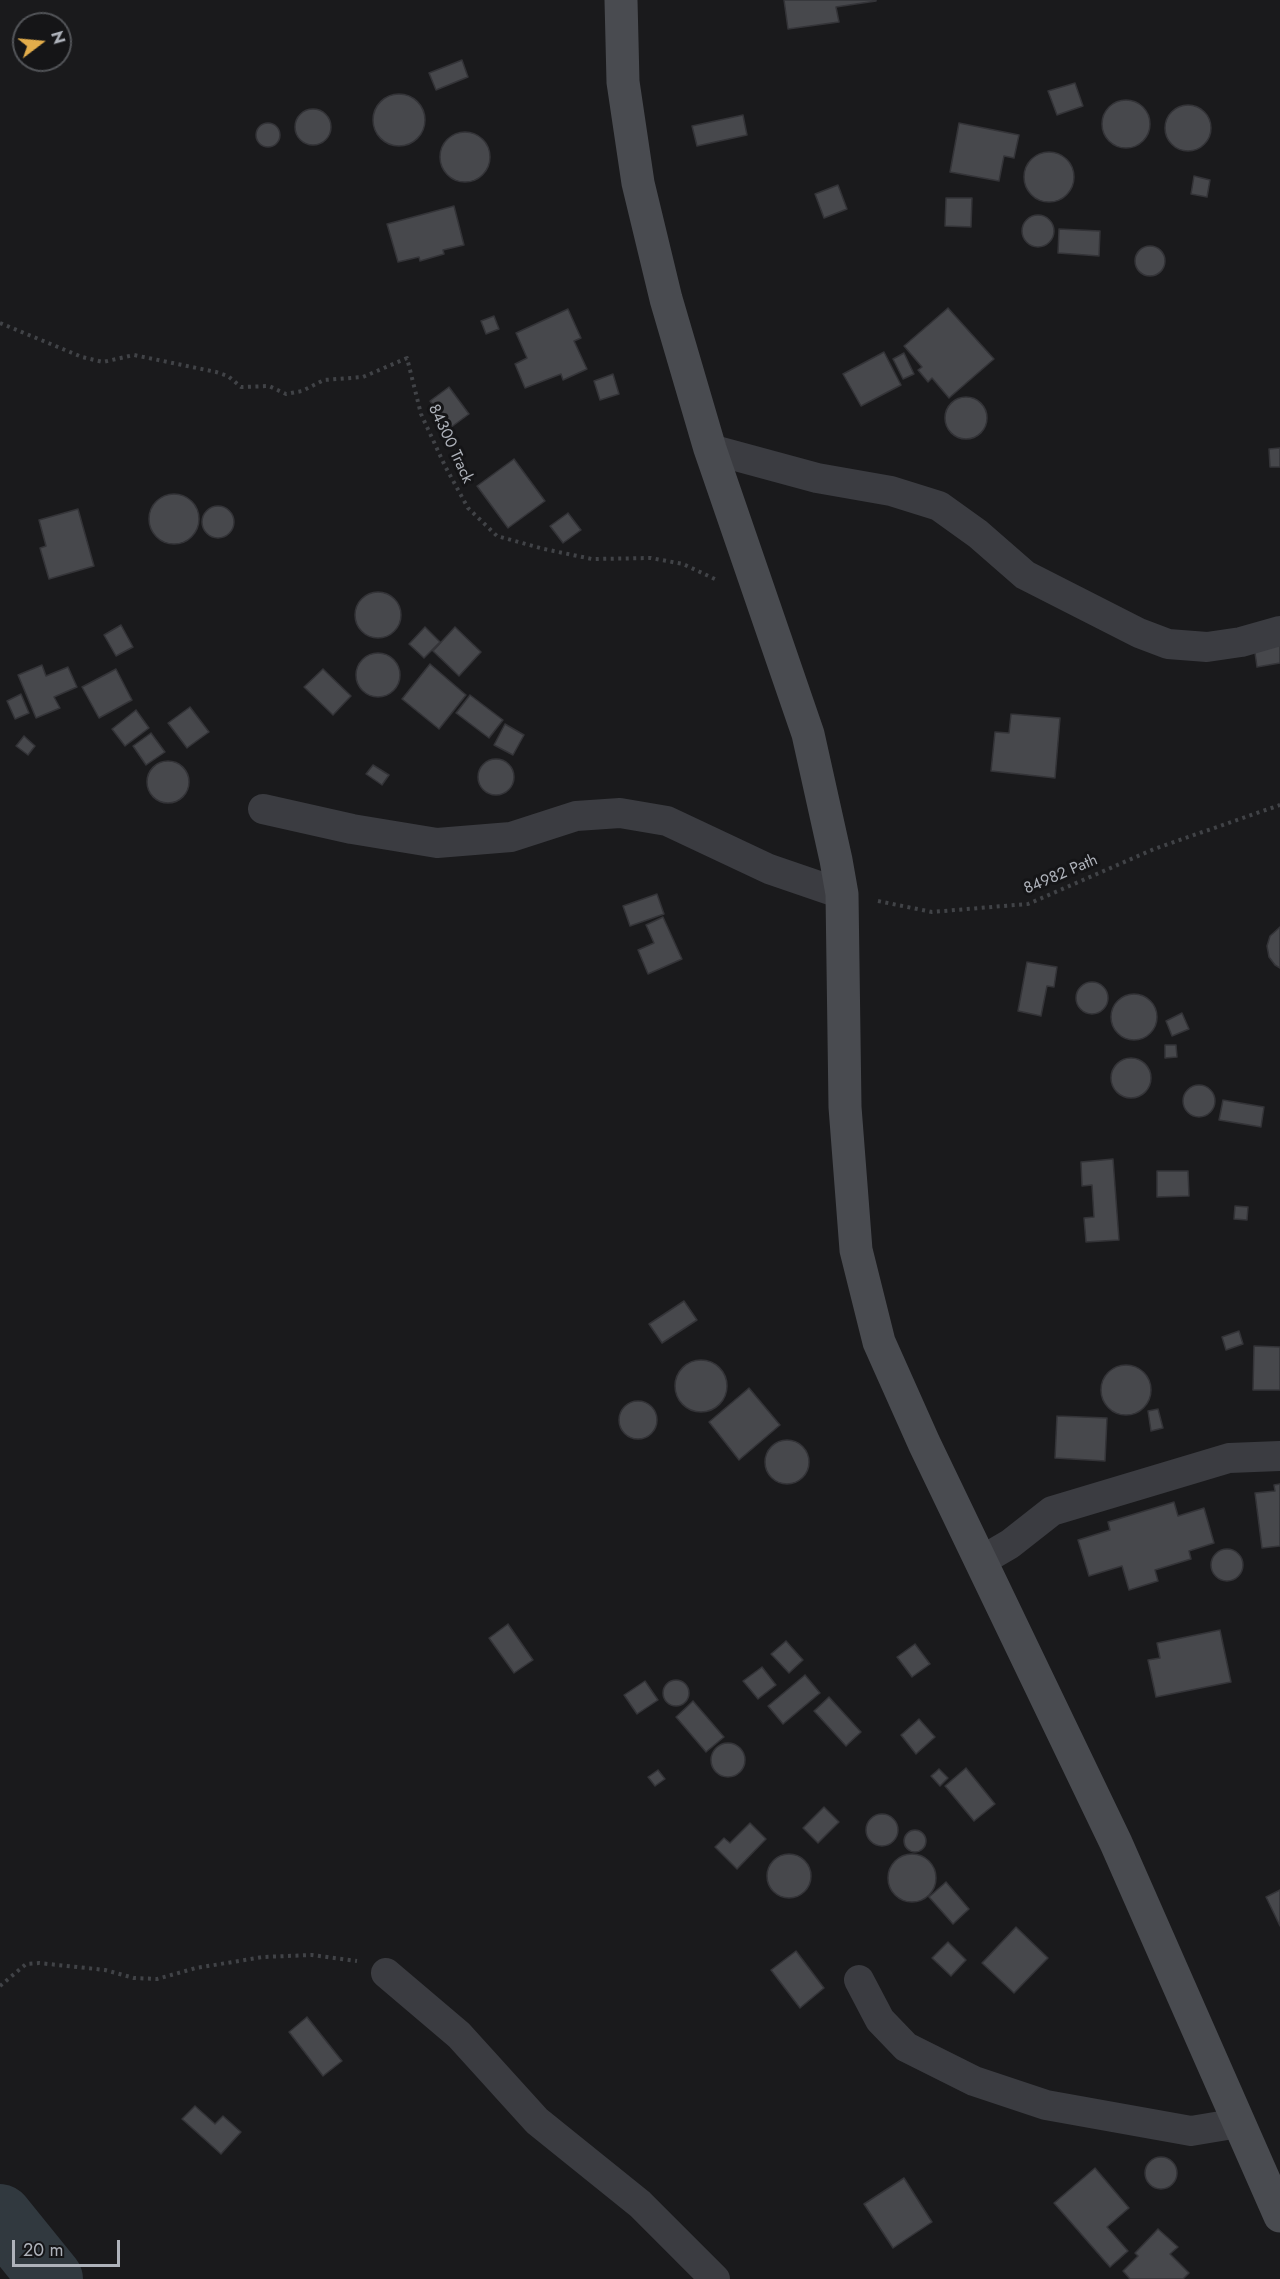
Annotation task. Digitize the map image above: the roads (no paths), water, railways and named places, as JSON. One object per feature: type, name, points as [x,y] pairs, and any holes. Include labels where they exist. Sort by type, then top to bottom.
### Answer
[{"type":"street","points":[[621,0],[623,82],[638,183],[666,299],[710,448],[808,734],[842,894],[845,1107],[856,1250],[879,1342],[924,1443],[1116,1843],[1280,2216]]},
{"type":"street","points":[[710,448],[817,478],[891,491],[939,506],[978,534],[1025,575],[1139,633],[1168,644],[1208,648],[1280,631]]},
{"type":"street","points":[[263,809],[352,829],[437,843],[511,837],[576,816],[620,813],[667,821],[769,869],[842,894]]},
{"type":"street","points":[[981,1562],[1010,1544],[1052,1511],[1229,1458],[1280,1456]]},
{"type":"street","points":[[386,1973],[459,2036],[537,2121],[640,2204],[715,2279]]},
{"type":"street","points":[[859,1980],[880,2020],[906,2047],[974,2081],[1046,2104],[1191,2132],[1239,2123]]},
{"type":"waterway","points":[[0,2216],[51,2279]]}]
